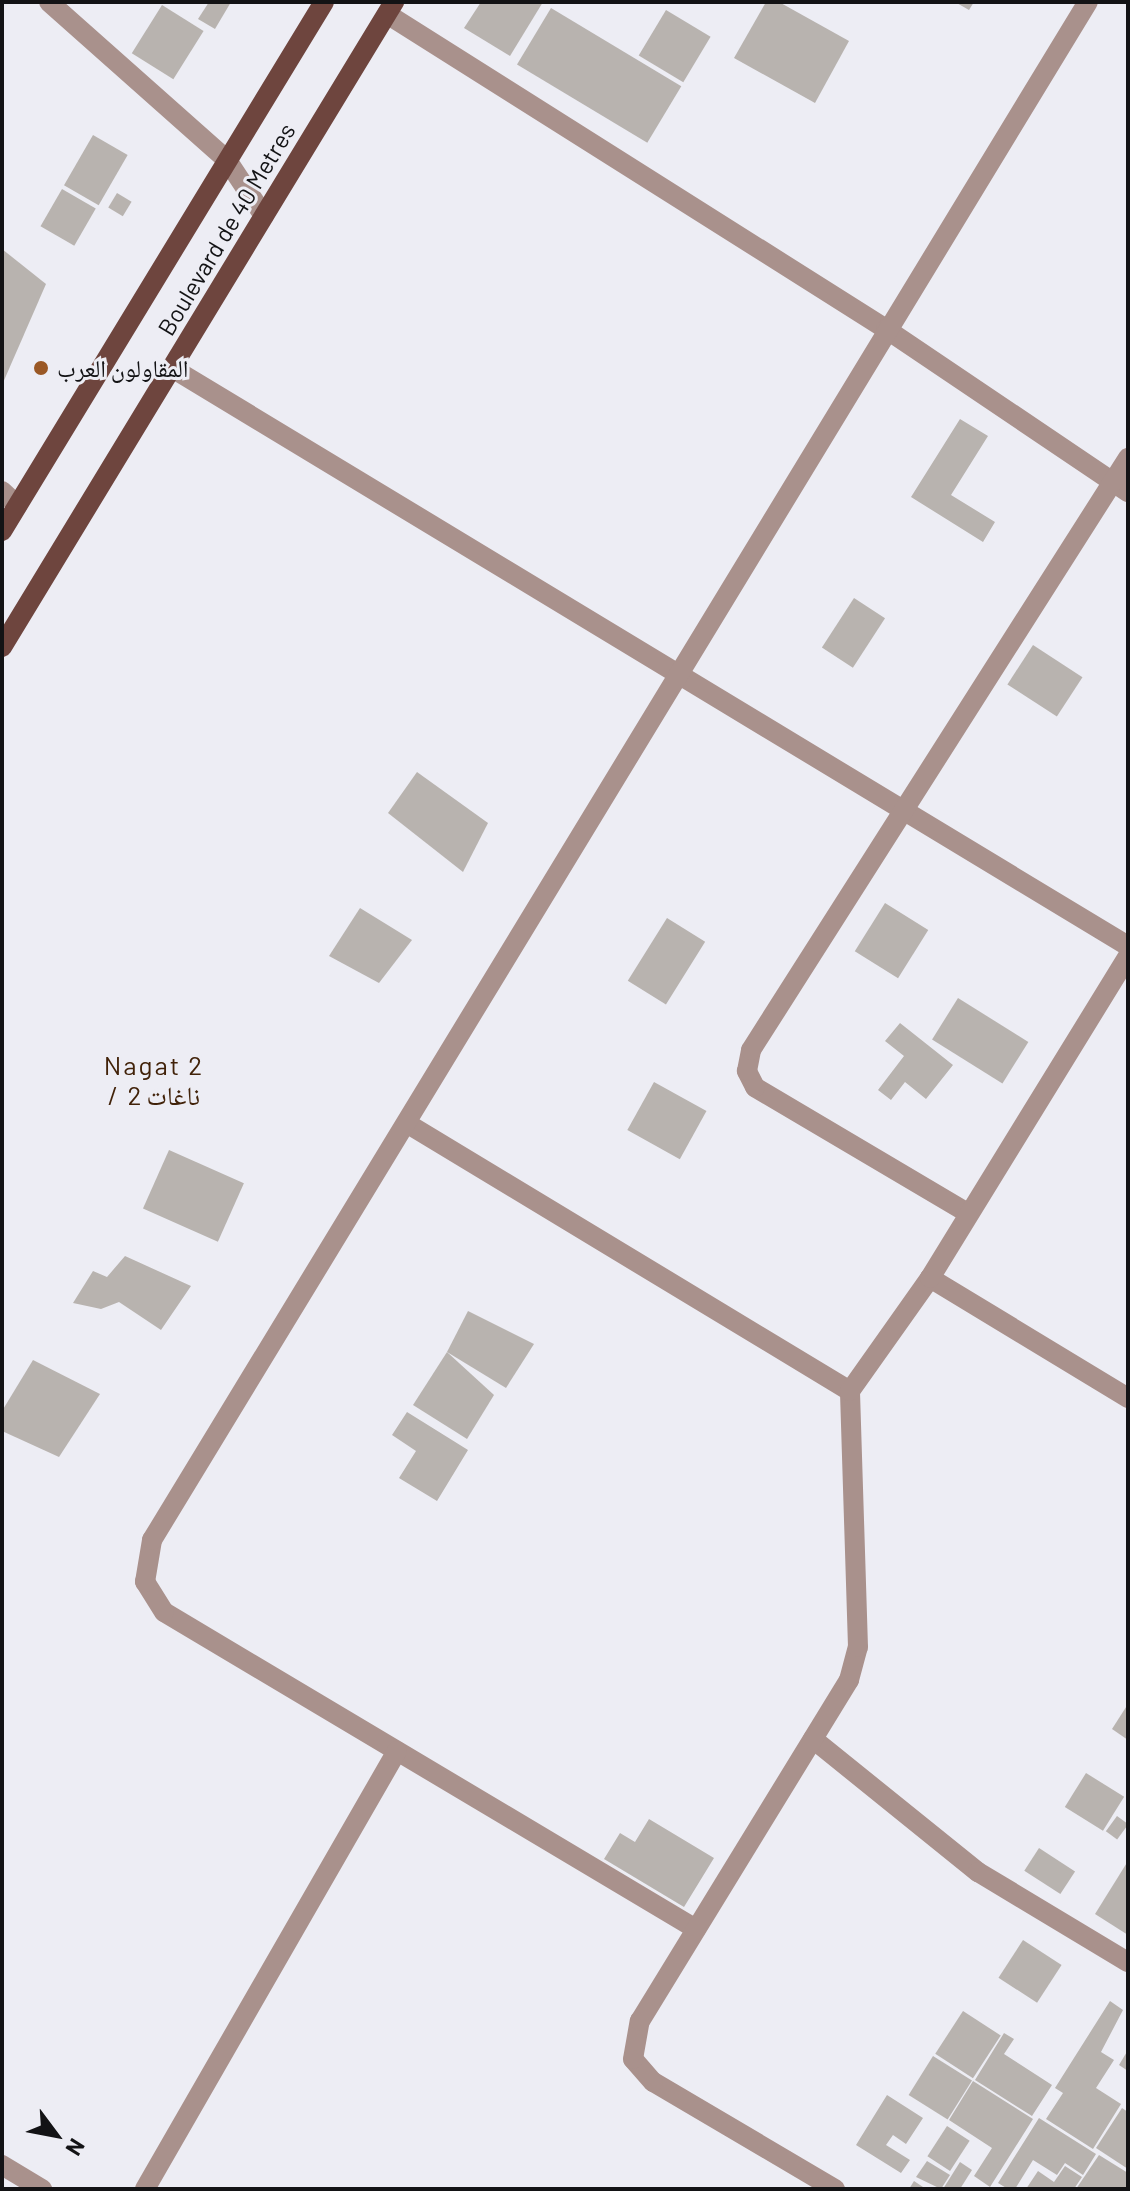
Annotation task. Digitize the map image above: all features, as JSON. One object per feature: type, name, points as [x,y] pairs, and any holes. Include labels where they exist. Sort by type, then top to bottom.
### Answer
[{"type":"main road","name":"Boulevard de 40 Metres","points":[[2,531],[10,498],[227,160],[324,2]]},
{"type":"main road","name":"Boulevard de 40 Metres","points":[[2,647],[391,8]]},
{"type":"street","points":[[49,2],[227,160],[264,216]]},
{"type":"street","points":[[696,1929],[164,1612],[145,1582],[152,1540],[681,677],[886,329],[1088,2]]},
{"type":"street","points":[[391,8],[886,329],[1121,486]]},
{"type":"street","points":[[172,368],[1128,946]]},
{"type":"street","points":[[966,1212],[755,1087],[747,1071],[751,1050],[1121,486],[1128,458]]},
{"type":"street","points":[[835,2189],[653,2082],[633,2059],[640,2021],[849,1680],[858,1647],[850,1391],[930,1278],[966,1212],[1128,956]]},
{"type":"street","points":[[408,1124],[850,1391]]},
{"type":"street","points":[[930,1278],[1128,1398]]},
{"type":"street","points":[[813,1739],[978,1872],[1128,1962]]},
{"type":"street","points":[[145,2189],[397,1751]]},
{"type":"street","points":[[2,2165],[42,2189]]},
{"type":"building","points":[[209,2],[231,2],[215,29],[198,19]]},
{"type":"building","points":[[481,2],[543,2],[510,56],[464,28]]},
{"type":"building","points":[[766,2],[779,2],[849,41],[815,103],[734,58]]},
{"type":"building","points":[[955,2],[974,2],[969,10]]},
{"type":"building","points":[[162,5],[204,31],[173,79],[132,53]]},
{"type":"building","points":[[551,8],[681,86],[647,143],[517,65]]},
{"type":"building","points":[[666,10],[711,37],[683,82],[639,55]]},
{"type":"building","points":[[93,135],[128,155],[99,205],[64,185]]},
{"type":"building","points":[[62,189],[96,208],[74,246],[40,226]]},
{"type":"building","points":[[117,193],[132,202],[123,216],[108,208]]},
{"type":"building","points":[[2,249],[46,284],[2,385]]},
{"type":"building","points":[[960,419],[988,436],[951,495],[995,522],[983,542],[911,497]]},
{"type":"building","points":[[854,598],[885,618],[853,668],[822,647]]},
{"type":"building","points":[[1033,645],[1082,677],[1057,717],[1007,684]]},
{"type":"building","points":[[417,772],[488,823],[463,872],[388,813]]},
{"type":"building","points":[[885,903],[928,930],[898,978],[855,951]]},
{"type":"building","points":[[360,908],[412,940],[379,983],[329,956]]},
{"type":"building","points":[[667,918],[705,942],[666,1005],[628,981]]},
{"type":"building","points":[[958,998],[1028,1042],[1002,1084],[932,1040]]},
{"type":"building","points":[[900,1023],[953,1065],[926,1099],[905,1082],[891,1100],[878,1090],[904,1056],[885,1041]]},
{"type":"building","points":[[654,1082],[706,1111],[680,1159],[627,1130]]},
{"type":"building","points":[[169,1150],[244,1183],[218,1242],[143,1208]]},
{"type":"building","points":[[125,1256],[191,1286],[161,1330],[119,1302],[101,1309],[73,1303],[93,1271],[107,1277]]},
{"type":"building","points":[[468,1311],[534,1344],[506,1388],[447,1352]]},
{"type":"building","points":[[447,1352],[494,1395],[467,1439],[413,1405]]},
{"type":"building","points":[[33,1360],[100,1394],[59,1457],[2,1431],[2,1411]]},
{"type":"building","points":[[407,1412],[468,1450],[437,1501],[399,1478],[416,1451],[392,1435]]},
{"type":"building","points":[[1128,1704],[1128,1740],[1112,1729]]},
{"type":"building","points":[[1086,1773],[1124,1797],[1103,1831],[1065,1807]]},
{"type":"building","points":[[1117,1816],[1128,1824],[1117,1840],[1106,1831]]},
{"type":"building","points":[[649,1819],[714,1858],[684,1907],[604,1859],[620,1833],[635,1842]]},
{"type":"building","points":[[1039,1848],[1075,1871],[1060,1894],[1024,1871]]},
{"type":"building","points":[[1128,1861],[1128,1935],[1095,1914]]},
{"type":"building","points":[[1023,1940],[1062,1965],[1037,2003],[998,1978]]},
{"type":"building","points":[[1110,2001],[1123,2010],[1101,2052],[1114,2060],[1096,2088],[1121,2104],[1093,2149],[1046,2119],[1063,2093],[1055,2088]]},
{"type":"building","points":[[963,2011],[1001,2036],[973,2078],[935,2054]]},
{"type":"building","points":[[1004,2033],[1014,2039],[1004,2054],[1052,2085],[1032,2116],[975,2080]]},
{"type":"building","points":[[1128,2050],[1128,2071],[1119,2065]]},
{"type":"building","points":[[933,2056],[972,2080],[948,2119],[909,2095]]},
{"type":"building","points":[[973,2081],[1033,2119],[990,2187],[974,2176],[992,2148],[949,2120]]},
{"type":"building","points":[[887,2095],[923,2118],[906,2144],[893,2135],[886,2145],[910,2160],[901,2173],[856,2145]]},
{"type":"building","points":[[1122,2108],[1128,2112],[1128,2169],[1096,2148]]},
{"type":"building","points":[[1039,2118],[1096,2154],[1083,2175],[1065,2163],[1057,2175],[1033,2160],[1015,2189],[1008,2189],[998,2183]]},
{"type":"building","points":[[947,2126],[970,2141],[950,2171],[927,2156]]},
{"type":"building","points":[[1099,2155],[1128,2173],[1128,2189],[1076,2189]]},
{"type":"building","points":[[927,2161],[950,2175],[941,2189],[916,2177]]},
{"type":"building","points":[[960,2162],[972,2170],[960,2189],[943,2189]]},
{"type":"building","points":[[1065,2166],[1082,2177],[1074,2189],[1026,2189],[1038,2171],[1054,2182]]},
{"type":"building","points":[[914,2181],[926,2189],[909,2189]]},
{"type":"place","name":"المقاولون العرب","points":[[41,368]]},
{"type":"district","name":"Nagat 2 / ناغات 2","points":[[154,1080]]}]
